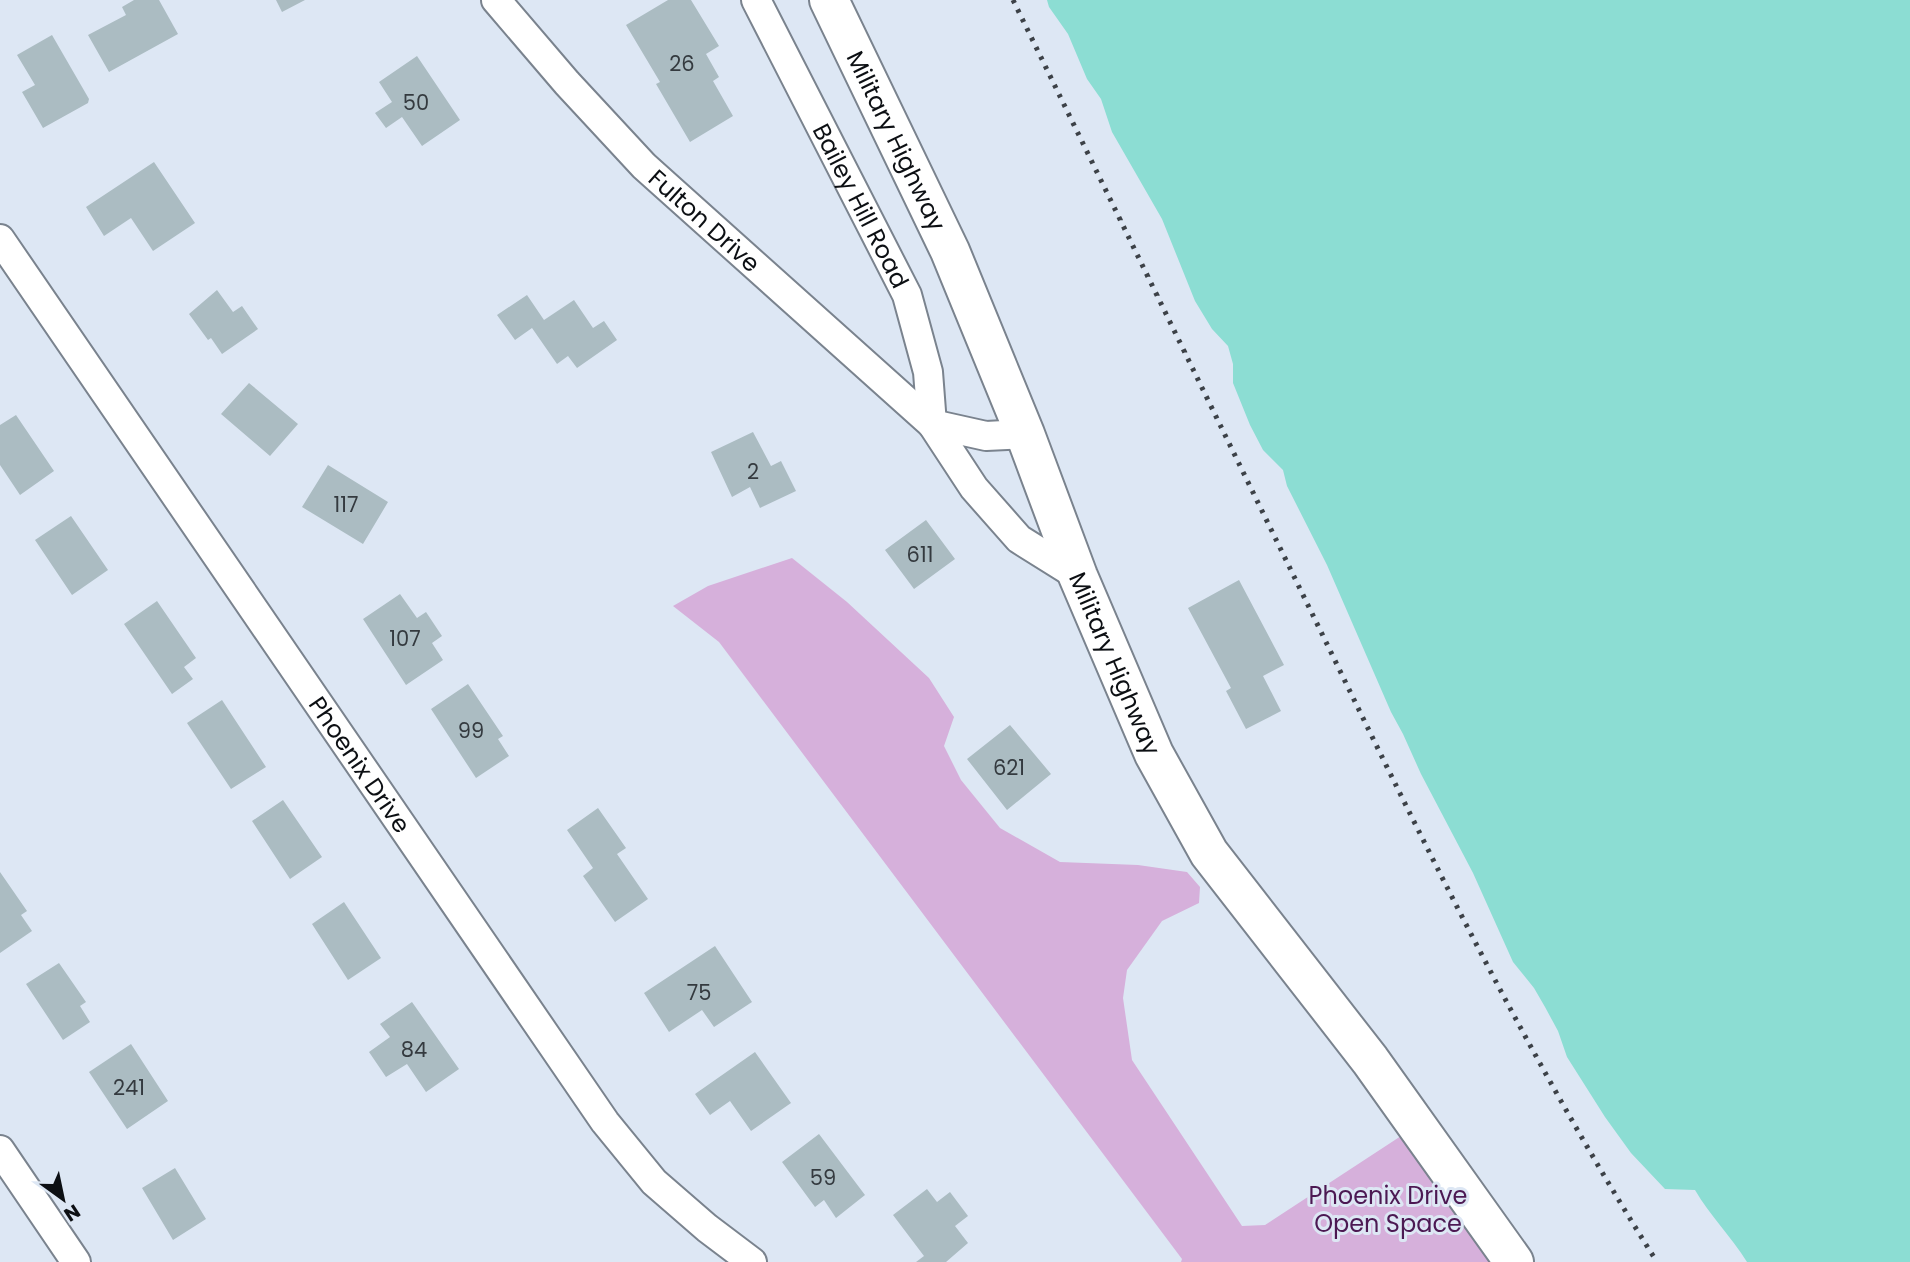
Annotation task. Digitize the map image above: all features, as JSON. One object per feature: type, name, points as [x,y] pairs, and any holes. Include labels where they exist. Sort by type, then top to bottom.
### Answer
[{"type":"street","name":"Fulton Drive","points":[[496,0],[567,83],[644,166],[932,424],[974,488],[1020,539],[1078,576]]},
{"type":"street","name":"Bailey Hill Road","points":[[756,0],[907,295],[928,372],[932,424]]},
{"type":"street","name":"Military Highway","points":[[829,0],[950,251],[1025,434],[1078,576],[1154,754],[1209,853],[1370,1060],[1514,1262]]},
{"type":"street","name":"Phoenix Drive","points":[[0,239],[605,1122],[654,1182],[707,1228],[752,1262]]},
{"type":"street","name":"Fulton Drive","points":[[932,424],[986,436],[1025,434]]},
{"type":"street","points":[[0,1150],[76,1262]]},
{"type":"green space","name":"Phoenix Drive Open Space","points":[[792,558],[847,602],[929,678],[954,717],[944,746],[961,780],[1000,828],[1060,862],[1138,865],[1187,872],[1200,887],[1199,903],[1162,921],[1127,970],[1123,998],[1132,1060],[1242,1226],[1265,1225],[1401,1136],[1489,1262],[1181,1262],[1182,1259],[719,642],[673,606],[708,586]]},
{"type":"shaded area","points":[[1047,0],[1910,0],[1910,1262],[1747,1262],[1695,1190],[1665,1189],[1631,1153],[1605,1117],[1567,1057],[1558,1031],[1534,988],[1513,962],[1473,873],[1391,712],[1327,565],[1287,486],[1283,470],[1263,450],[1250,425],[1233,383],[1233,364],[1228,346],[1212,329],[1195,301],[1162,219],[1112,132],[1101,99],[1087,79],[1068,34]]},
{"type":"building","points":[[134,0],[159,0],[178,34],[109,72],[88,35],[126,15],[122,7]]},
{"type":"building","points":[[276,0],[305,0],[282,12]]},
{"type":"building","points":[[668,0],[691,0],[719,46],[706,54],[719,77],[713,81],[733,116],[690,142],[656,84],[660,82],[626,25]]},
{"type":"building","points":[[52,35],[89,99],[88,103],[43,128],[22,92],[35,85],[17,55]]},
{"type":"building","points":[[417,56],[460,120],[422,146],[402,117],[386,128],[375,113],[392,102],[379,82]]},
{"type":"building","points":[[154,162],[195,223],[153,251],[131,218],[104,236],[86,207]]},
{"type":"building","points":[[217,290],[233,312],[242,306],[258,329],[222,354],[189,314]]},
{"type":"building","points":[[527,295],[544,320],[574,300],[593,328],[604,321],[617,340],[577,368],[568,356],[557,364],[532,328],[515,340],[497,315]]},
{"type":"building","points":[[249,383],[298,424],[270,456],[221,414]]},
{"type":"building","points":[[16,415],[54,471],[20,495],[0,465],[0,425]]},
{"type":"building","points":[[753,432],[771,466],[781,461],[796,491],[760,508],[750,487],[732,497],[711,452]]},
{"type":"building","points":[[328,465],[388,502],[363,544],[302,507]]},
{"type":"building","points":[[71,516],[108,570],[72,595],[35,540]]},
{"type":"building","points":[[926,520],[955,559],[914,589],[885,550]]},
{"type":"building","points":[[1239,580],[1284,665],[1263,676],[1281,711],[1246,729],[1226,691],[1231,688],[1188,608]]},
{"type":"building","points":[[400,594],[417,618],[426,612],[442,636],[432,643],[443,660],[406,685],[363,619]]},
{"type":"building","points":[[157,601],[196,658],[184,667],[193,679],[172,694],[124,624]]},
{"type":"building","points":[[468,684],[503,736],[498,739],[509,756],[476,778],[431,709]]},
{"type":"building","points":[[222,700],[266,767],[231,789],[187,723]]},
{"type":"building","points":[[1010,725],[1051,774],[1007,810],[967,759]]},
{"type":"building","points":[[283,800],[322,857],[290,879],[252,821]]},
{"type":"building","points":[[598,808],[626,848],[617,854],[648,899],[615,922],[583,876],[593,868],[567,830]]},
{"type":"building","points":[[0,872],[27,911],[21,915],[32,931],[0,953]]},
{"type":"building","points":[[344,902],[381,958],[348,980],[312,924]]},
{"type":"building","points":[[715,946],[752,1002],[714,1027],[702,1010],[669,1032],[644,993]]},
{"type":"building","points":[[59,963],[86,1002],[80,1006],[90,1022],[63,1040],[26,984]]},
{"type":"building","points":[[412,1002],[459,1069],[426,1092],[407,1064],[386,1077],[369,1052],[390,1037],[380,1024]]},
{"type":"building","points":[[131,1044],[168,1101],[127,1129],[89,1072]]},
{"type":"building","points":[[755,1052],[791,1103],[751,1131],[730,1101],[710,1115],[695,1094]]},
{"type":"building","points":[[819,1134],[865,1195],[836,1218],[824,1200],[815,1207],[782,1162]]},
{"type":"building","points":[[175,1168],[206,1219],[173,1240],[142,1188]]},
{"type":"building","points":[[927,1189],[937,1202],[950,1192],[968,1216],[955,1226],[968,1243],[946,1262],[916,1262],[924,1256],[893,1215]]},
{"type":"railway","points":[[1013,0],[1482,956],[1566,1111],[1657,1262]]}]
